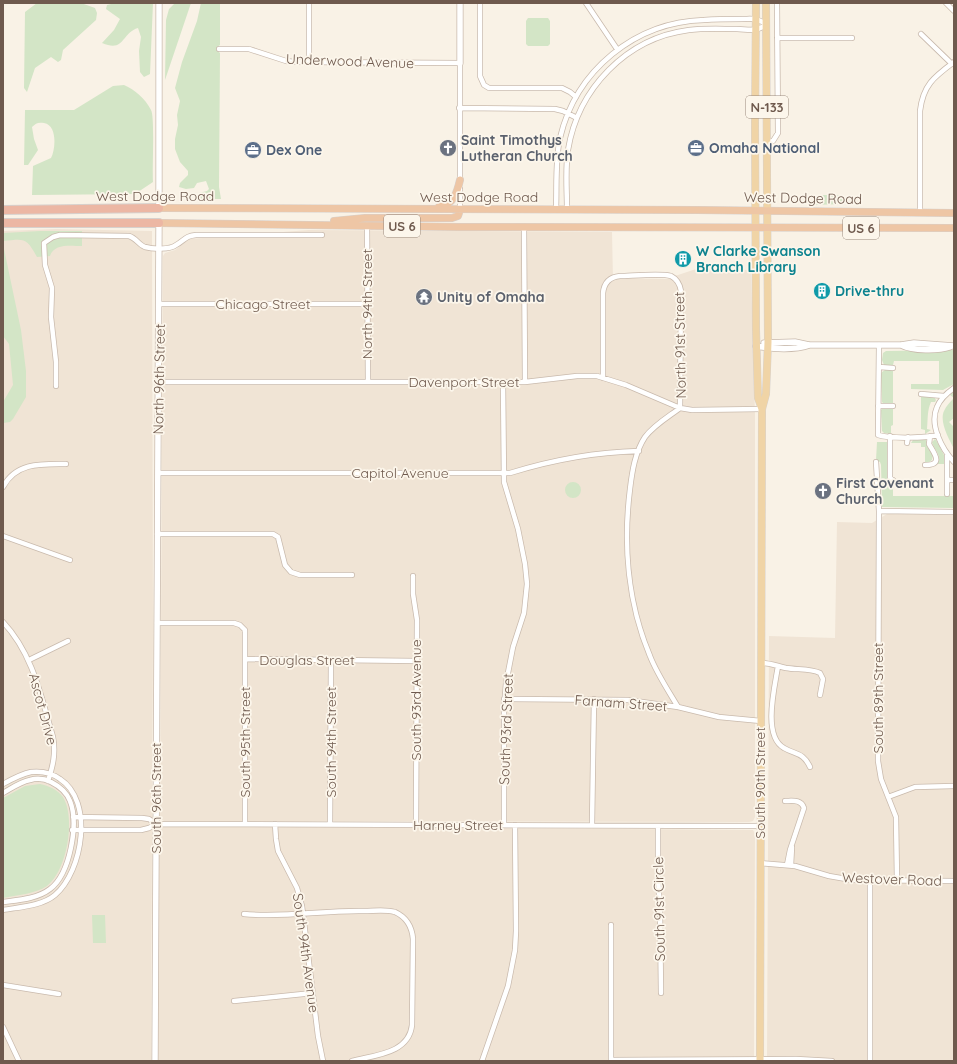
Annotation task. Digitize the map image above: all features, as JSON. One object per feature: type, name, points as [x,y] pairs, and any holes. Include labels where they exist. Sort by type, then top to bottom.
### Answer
[{"type":"highway","points":[[425,210],[443,207],[452,202],[460,180]]},
{"type":"highway","name":"West Dodge Road","points":[[5,209],[159,208],[954,213]]},
{"type":"highway","points":[[318,224],[364,218],[454,218],[459,214],[460,210]]},
{"type":"highway","name":"West Dodge Road","points":[[4,223],[318,224],[524,227],[954,228]]},
{"type":"main road","name":"N-133","points":[[755,227],[756,3]]},
{"type":"main road","name":"N-133","points":[[766,3],[768,227]]},
{"type":"main road","points":[[755,227],[756,346],[758,398],[762,409]]},
{"type":"main road","points":[[762,409],[766,394],[768,345],[768,227]]},
{"type":"main road","name":"South 90th Street","points":[[760,1060],[762,409]]},
{"type":"street","points":[[159,3],[159,208]]},
{"type":"street","points":[[309,3],[309,63]]},
{"type":"street","points":[[460,3],[460,210]]},
{"type":"street","points":[[480,3],[480,76],[483,84],[489,88],[562,88],[576,97]]},
{"type":"street","points":[[586,3],[617,49]]},
{"type":"street","points":[[767,143],[773,141],[778,133],[777,3]]},
{"type":"street","points":[[946,3],[954,11]]},
{"type":"street","points":[[556,210],[558,149],[568,113],[576,97],[594,71],[617,49],[647,32],[680,22],[757,19],[766,24]]},
{"type":"street","points":[[567,210],[568,151],[576,118],[590,92],[607,71],[624,56],[650,41],[669,34],[689,30],[756,29],[766,24]]},
{"type":"street","points":[[920,212],[921,101],[930,82],[953,63],[921,34]]},
{"type":"street","points":[[777,38],[852,38]]},
{"type":"street","name":"Underwood Avenue","points":[[219,49],[249,50],[286,61],[309,63],[460,64]]},
{"type":"street","points":[[459,108],[552,108],[568,113],[576,118]]},
{"type":"street","points":[[558,149],[568,151]]},
{"type":"street","name":"North 96th Street","points":[[157,534],[159,223]]},
{"type":"street","name":"North 94th Street","points":[[367,225],[368,382]]},
{"type":"street","points":[[524,227],[525,382]]},
{"type":"street","points":[[56,386],[56,362],[51,317],[52,288],[45,265],[44,243],[53,237],[125,235],[132,236],[146,247],[159,248],[175,246],[186,237],[196,235],[322,235]]},
{"type":"street","name":"North 91st Street","points":[[604,378],[603,291],[607,282],[611,278],[620,276],[672,277],[678,282],[681,295],[680,408]]},
{"type":"street","name":"Chicago Street","points":[[159,304],[367,304]]},
{"type":"street","points":[[756,346],[768,345],[797,348],[810,345],[901,345],[909,348],[926,349],[953,346]]},
{"type":"street","points":[[879,345],[878,435],[938,435]]},
{"type":"street","points":[[878,368],[893,368]]},
{"type":"street","name":"Davenport Street","points":[[159,382],[525,382],[577,376],[597,376],[633,388],[680,408],[692,410],[762,409]]},
{"type":"street","name":"South 93rd Street","points":[[503,382],[504,482],[513,509],[525,564],[527,584],[525,608],[508,666],[504,699],[504,825]]},
{"type":"street","points":[[954,388],[944,396],[938,404],[935,412],[938,435],[947,454],[954,462]]},
{"type":"street","points":[[921,394],[944,396]]},
{"type":"street","points":[[878,406],[893,406]]},
{"type":"street","points":[[678,707],[657,672],[649,655],[638,620],[628,565],[626,535],[628,499],[635,462],[642,443],[651,430],[680,408]]},
{"type":"street","points":[[890,436],[890,478],[893,480]]},
{"type":"street","points":[[908,436],[908,443]]},
{"type":"street","points":[[925,465],[932,464],[935,462],[936,458],[936,454],[929,444],[930,436]]},
{"type":"street","name":"Capitol Avenue","points":[[158,473],[504,474],[562,459],[639,451]]},
{"type":"street","points":[[947,454],[947,494]]},
{"type":"street","name":"South 89th Street","points":[[876,462],[878,511],[878,762],[881,779],[895,811],[897,823],[897,881]]},
{"type":"street","points":[[3,487],[13,474],[25,467],[42,464],[66,464]]},
{"type":"street","points":[[947,480],[954,480]]},
{"type":"street","points":[[878,511],[954,512]]},
{"type":"street","points":[[157,534],[273,534],[278,537],[285,565],[291,572],[300,575],[352,575]]},
{"type":"street","name":"South 96th Street","points":[[155,1061],[157,534]]},
{"type":"street","points":[[3,536],[70,560]]},
{"type":"street","name":"South 93rd Avenue","points":[[413,576],[413,594],[417,620],[416,825]]},
{"type":"street","name":"Ascot Drive","points":[[3,622],[12,633],[29,660],[38,683],[55,744],[54,758],[48,781]]},
{"type":"street","name":"Douglas Street","points":[[157,624],[238,624],[246,633],[245,659],[417,661]]},
{"type":"street","name":"Ascot Drive","points":[[29,660],[68,641]]},
{"type":"street","name":"South 95th Street","points":[[245,659],[245,824]]},
{"type":"street","name":"South 94th Street","points":[[330,824],[331,660]]},
{"type":"street","points":[[761,662],[786,668],[820,673],[823,679],[820,695]]},
{"type":"street","points":[[778,666],[773,697],[772,726],[774,737],[782,747],[803,756],[810,767]]},
{"type":"street","name":"Farnam Street","points":[[504,699],[628,700],[678,707],[719,717],[761,720]]},
{"type":"street","points":[[592,825],[594,700]]},
{"type":"street","points":[[3,784],[16,777],[31,772],[50,774],[63,781],[74,792],[79,807],[80,817],[79,847],[76,861],[67,881],[62,888],[55,895],[46,900],[3,910]]},
{"type":"street","points":[[3,793],[26,781],[37,779],[48,781],[58,786],[68,796],[72,808],[71,846],[61,877],[43,893],[3,902]]},
{"type":"street","points":[[888,797],[915,787],[954,786]]},
{"type":"street","points":[[785,801],[798,801],[804,808],[792,844],[789,865]]},
{"type":"street","points":[[72,817],[142,818],[149,819],[156,824],[141,830],[72,830]]},
{"type":"street","name":"Harney Street","points":[[156,824],[760,826]]},
{"type":"street","name":"South 94th Avenue","points":[[275,824],[278,851],[297,888],[300,898],[318,1036],[323,1061]]},
{"type":"street","points":[[482,1061],[506,992],[514,955],[516,931],[515,825]]},
{"type":"street","name":"South 91st Circle","points":[[658,826],[661,993]]},
{"type":"street","name":"Westover Road","points":[[760,863],[789,865],[838,878],[870,881],[954,881]]},
{"type":"street","points":[[870,881],[870,1061]]},
{"type":"street","points":[[244,914],[273,916],[338,910],[387,911],[394,912],[408,923],[412,931],[413,939],[411,1032],[407,1040],[398,1048],[352,1061]]},
{"type":"street","points":[[611,925],[611,1060],[832,1061]]},
{"type":"street","points":[[3,985],[59,994]]},
{"type":"street","points":[[234,1002],[313,993]]},
{"type":"street","points":[[3,1027],[19,1061]]},
{"type":"shaded area","points":[[56,229],[152,231],[153,628],[151,1061],[3,1061],[3,231]]},
{"type":"shaded area","points":[[309,230],[612,232],[613,280],[616,278],[666,279],[696,269],[751,270],[755,416],[755,817],[753,821],[164,821],[161,819],[163,256],[165,253],[175,250],[189,239]]},
{"type":"shaded area","points":[[887,514],[954,515],[954,1061],[767,1061],[769,636],[835,638],[837,522],[872,523]]},
{"type":"shaded area","points":[[159,826],[753,830],[755,834],[754,1061],[158,1061]]},
{"type":"green space","points":[[37,3],[81,3],[95,8],[97,13],[96,20],[63,50],[61,60],[58,62],[51,57],[35,68],[27,92],[24,88],[25,12]]},
{"type":"green space","points":[[115,3],[153,3],[150,74],[144,77],[140,72],[139,51],[141,37],[138,28],[133,30],[115,46],[102,43],[114,30],[120,19],[106,9],[107,5]]},
{"type":"green space","points":[[175,3],[191,3],[165,80],[166,20],[169,9]]},
{"type":"green space","points":[[201,3],[220,3],[220,45],[217,47],[217,50],[220,53],[219,187],[221,199],[202,199],[198,196],[199,193],[209,189],[206,181],[197,183],[194,188],[186,189],[179,187],[180,183],[188,175],[188,171],[180,162],[175,149],[175,139],[178,125],[177,115],[180,101],[175,88],[182,62],[197,21]]},
{"type":"green space","points":[[528,18],[548,18],[550,21],[550,44],[548,46],[528,46],[526,44],[526,21]]},
{"type":"green space","points":[[124,85],[139,95],[151,110],[153,122],[153,182],[135,194],[32,195],[33,166],[51,158],[54,149],[54,138],[53,132],[48,125],[44,123],[37,123],[33,126],[34,139],[38,150],[28,165],[24,165],[25,110],[74,110],[113,86]]},
{"type":"green space","points":[[822,195],[842,195],[844,204],[812,205],[819,199],[822,199]]},
{"type":"green space","points":[[82,231],[82,246],[63,246],[55,249],[50,256],[37,257],[30,246],[24,241],[3,241],[3,233]]},
{"type":"green space","points":[[3,244],[21,330],[26,371],[26,397],[13,419],[10,422],[3,423],[3,402],[13,385],[9,344],[3,336]]},
{"type":"green space","points":[[954,350],[954,384],[943,390],[911,389],[911,384],[939,384],[939,361],[894,361],[893,365],[884,365],[882,360],[883,353],[886,351]]},
{"type":"green space","points":[[885,370],[893,370],[893,404],[882,402],[881,374]]},
{"type":"green space","points":[[954,391],[954,398],[950,395]]},
{"type":"green space","points":[[921,396],[934,397],[936,400],[935,402],[931,402],[928,412],[927,429],[931,430],[925,434],[925,430],[921,429]]},
{"type":"green space","points":[[954,398],[954,418],[949,422],[954,427],[954,449],[945,430],[943,415],[948,404]]},
{"type":"green space","points":[[883,408],[893,408],[893,425],[891,426],[891,434],[884,433],[882,431],[881,410]]},
{"type":"green space","points":[[935,439],[944,455],[944,464],[936,464],[939,458],[932,442]]},
{"type":"green space","points":[[913,440],[926,440],[928,448],[933,455],[932,460],[925,463],[925,447],[921,447],[921,443],[911,443]]},
{"type":"green space","points":[[877,442],[888,442],[887,479],[893,483],[893,496],[953,496],[954,484],[954,508],[882,507],[881,465],[880,462],[876,460]]},
{"type":"green space","points":[[570,482],[576,482],[581,487],[579,496],[576,498],[570,498],[565,493],[565,487]]},
{"type":"green space","points":[[40,784],[50,787],[58,792],[63,797],[67,806],[69,830],[64,857],[60,869],[54,879],[47,886],[31,893],[3,898],[3,798],[25,786]]},
{"type":"green space","points":[[92,915],[105,915],[106,943],[93,943]]},
{"type":"place","name":"Saint Timothys Lutheran Church","points":[[448,148]]},
{"type":"place","name":"Omaha National","points":[[696,148]]},
{"type":"place","name":"Dex One","points":[[253,150]]},
{"type":"place","name":"W Clarke Swanson Branch Library","points":[[683,259]]},
{"type":"place","name":"Drive-thru","points":[[822,291]]},
{"type":"place","name":"Unity of Omaha","points":[[424,297]]},
{"type":"place","name":"First Covenant Church","points":[[823,491]]}]
